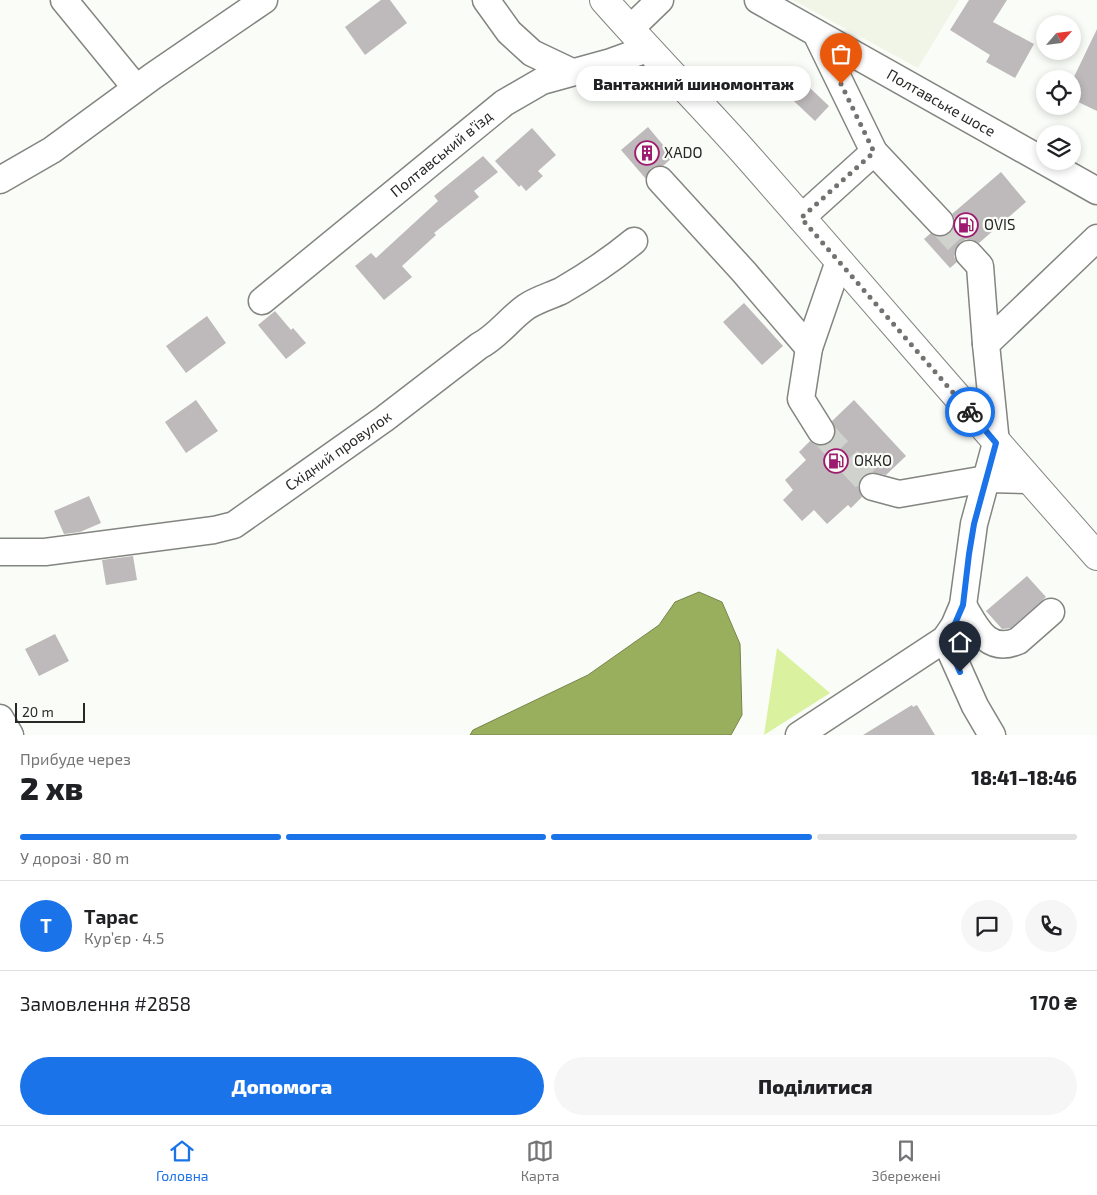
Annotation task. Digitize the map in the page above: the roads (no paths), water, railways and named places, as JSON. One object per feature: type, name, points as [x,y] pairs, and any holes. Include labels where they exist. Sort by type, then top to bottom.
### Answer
[{"type":"highway","points":[[604,0],[740,149],[1097,556]]},
{"type":"street","points":[[64,0],[136,88]]},
{"type":"street","points":[[0,180],[52,150],[136,88],[264,0]]},
{"type":"street","points":[[486,0],[509,32],[532,53],[572,72]]},
{"type":"street","points":[[639,39],[660,0]]},
{"type":"street","name":"Полтавське шосе","points":[[758,0],[1097,191]]},
{"type":"street","points":[[816,33],[874,152],[940,222]]},
{"type":"street","name":"Полтавський в’їзд","points":[[262,301],[504,104],[542,81],[572,72],[639,39]]},
{"type":"street","points":[[801,218],[874,152]]},
{"type":"street","points":[[660,180],[810,348]]},
{"type":"street","points":[[986,344],[1097,238]]},
{"type":"street","name":"Східний провулок","points":[[0,552],[45,552],[214,530],[234,525],[384,419],[479,346],[491,340],[527,306],[550,297],[587,277],[634,241]]},
{"type":"street","points":[[799,735],[945,638],[954,626],[963,605],[974,524],[996,443],[980,266],[969,254]]},
{"type":"street","points":[[821,431],[802,398],[810,348],[839,261]]},
{"type":"street","points":[[873,487],[899,494],[986,479],[1030,480]]},
{"type":"street","points":[[963,605],[983,636],[999,645],[1012,644],[1018,641],[1051,612]]},
{"type":"street","points":[[945,638],[975,706],[992,735]]},
{"type":"street","points":[[0,718],[10,735]]},
{"type":"tunnel","points":[[940,222],[969,254]]},
{"type":"tunnel","points":[[821,431],[873,487]]},
{"type":"place","name":"Вантажний шиномонтаж","points":[[841,84]]},
{"type":"place","name":"XADO","points":[[647,153]]},
{"type":"place","name":"OVIS","points":[[966,225]]},
{"type":"place","name":"ОККО","points":[[836,461]]}]
